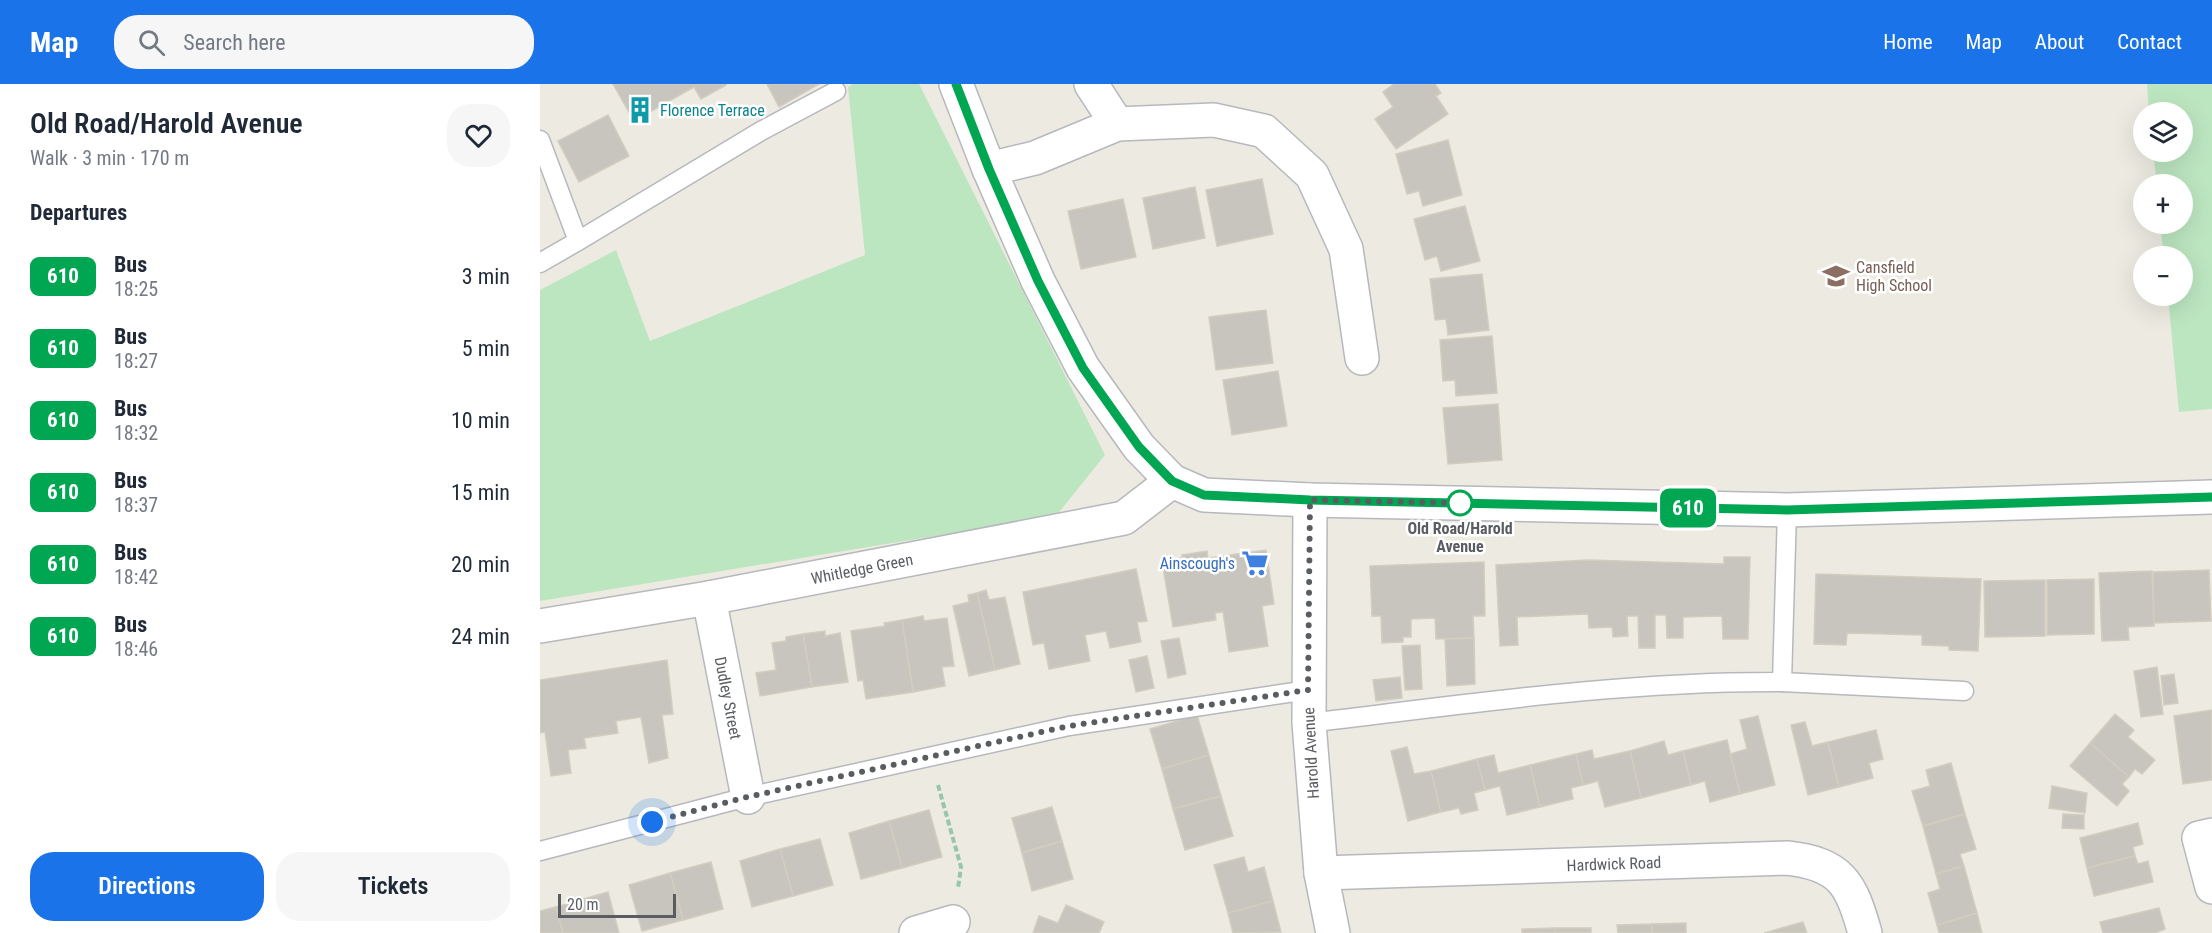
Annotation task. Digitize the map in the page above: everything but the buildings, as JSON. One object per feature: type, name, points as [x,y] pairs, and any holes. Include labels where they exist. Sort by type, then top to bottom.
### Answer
[{"type":"street","points":[[956,84],[989,169],[1038,281],[1083,368],[1139,447],[1172,481],[1204,495],[1310,500],[1787,510],[2212,497]]},
{"type":"street","points":[[1091,84],[1117,124]]},
{"type":"street","points":[[989,169],[1035,158],[1117,124],[1214,120],[1264,130],[1312,175],[1346,249],[1362,358]]},
{"type":"street","name":"Whitledge Green","points":[[540,627],[709,598],[1124,518],[1172,481]]},
{"type":"street","name":"Harold Avenue","points":[[1310,500],[1309,723],[1321,873],[1333,933]]},
{"type":"street","name":"Dudley Street","points":[[709,598],[748,797]]},
{"type":"street","points":[[2212,835],[2199,838],[2212,886]]},
{"type":"street","name":"Hardwick Road","points":[[1321,873],[1787,858],[1810,861],[1831,870],[1847,884],[1857,902],[1865,933]]},
{"type":"street","points":[[916,933],[954,922]]},
{"type":"lane","points":[[540,263],[761,131],[836,91]]},
{"type":"lane","points":[[540,140],[578,241]]},
{"type":"lane","points":[[1782,682],[1787,510]]},
{"type":"lane","points":[[1309,723],[1592,689],[1735,682],[1782,682],[1964,692]]},
{"type":"lane","points":[[540,851],[748,797],[1069,726],[1308,690]]},
{"type":"path","points":[[929,757],[961,867],[954,922]]},
{"type":"green space","points":[[853,84],[919,84],[1105,455],[1056,516],[540,601],[540,290],[616,250],[650,341],[865,255],[848,87]]},
{"type":"green space","points":[[2147,84],[2212,84],[2212,409],[2179,412],[2169,306],[2193,306],[2193,246],[2163,246],[2161,234],[2193,234],[2193,174],[2156,174],[2154,162],[2193,162],[2193,102],[2148,102]]},
{"type":"bus line","name":"610","points":[[956,84],[989,169],[1038,281],[1083,368],[1139,447],[1172,481],[1204,495],[1310,500],[1787,510],[2212,497]]},
{"type":"place","name":"Florence Terrace","points":[[640,110]]},
{"type":"place","name":"Cansfield High School","points":[[1836,276]]},
{"type":"place","name":"Old Road/Harold Avenue","points":[[1460,503]]},
{"type":"place","name":"Ainscough's","points":[[1255,563]]},
{"type":"route","points":[[652,822],[743,798],[1069,726],[1308,690],[1310,500],[1460,503]]}]
